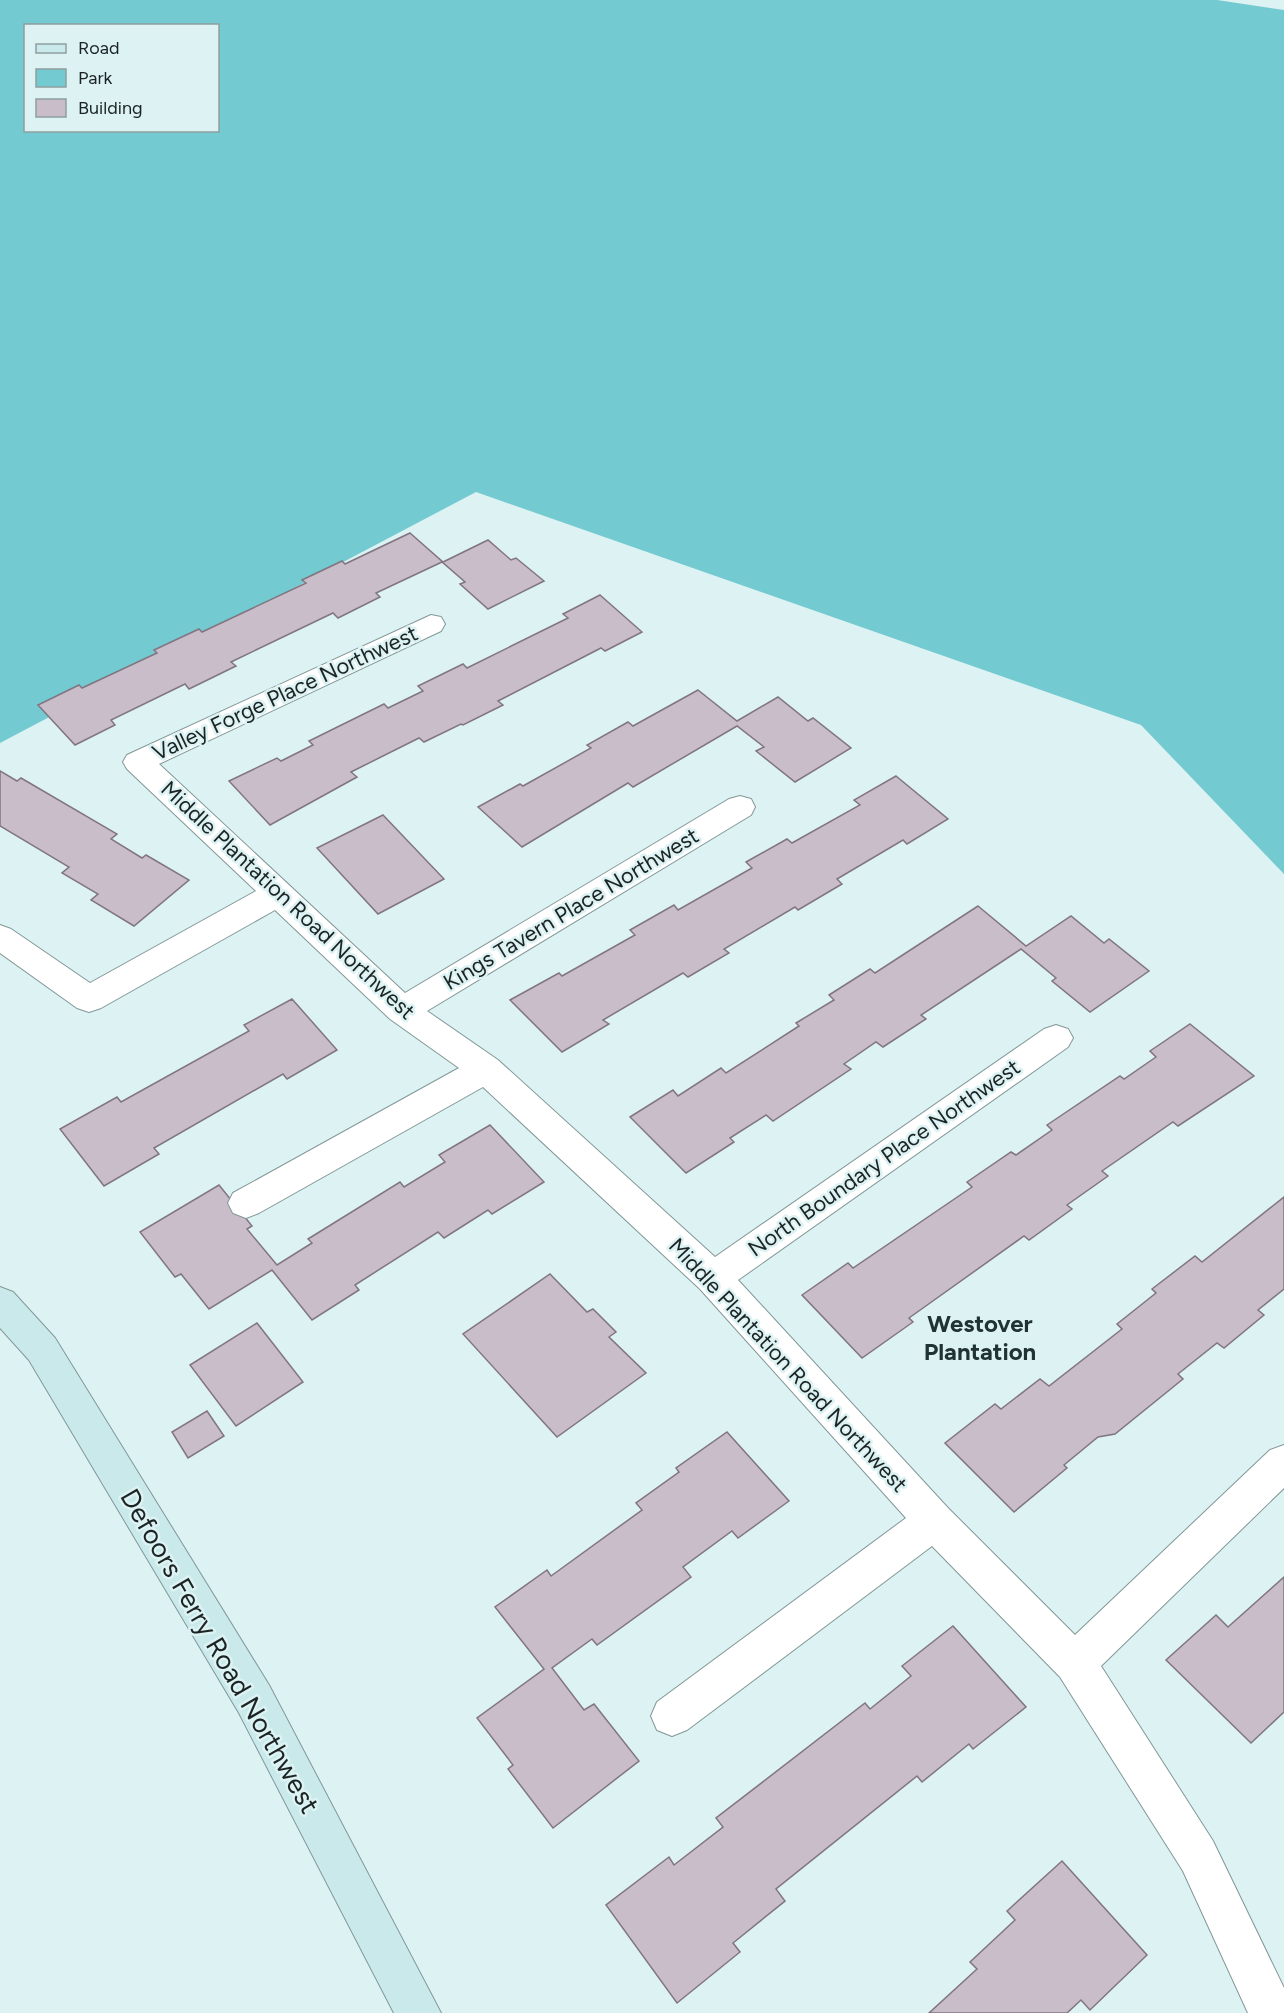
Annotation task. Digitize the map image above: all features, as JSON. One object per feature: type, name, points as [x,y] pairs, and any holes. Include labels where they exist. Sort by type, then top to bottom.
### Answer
[{"type":"street","name":"Valley Forge Place Northwest","points":[[138,762],[431,624]]},
{"type":"street","name":"Middle Plantation Road Northwest","points":[[138,762],[402,1010],[486,1069],[713,1278],[934,1521],[1075,1663],[1198,1856],[1272,2013]]},
{"type":"street","name":"Kings Tavern Place Northwest","points":[[402,1010],[740,807]]},
{"type":"street","points":[[0,937],[89,999],[279,893]]},
{"type":"street","name":"North Boundary Place Northwest","points":[[713,1278],[1056,1038]]},
{"type":"street","points":[[246,1203],[486,1069]]},
{"type":"street","name":"Defoors Ferry Road Northwest","points":[[0,1303],[42,1349],[254,1699],[418,2013]]},
{"type":"street","points":[[1075,1663],[1284,1462]]},
{"type":"street","points":[[672,1716],[934,1521]]},
{"type":"green space","points":[[0,0],[1217,0],[1284,10],[1284,874],[1141,725],[476,492],[0,743]]},
{"type":"building","points":[[410,533],[443,562],[488,540],[511,560],[516,558],[544,581],[488,609],[460,584],[465,582],[442,562],[376,593],[380,597],[338,618],[333,613],[231,662],[236,666],[189,689],[185,684],[111,720],[115,725],[75,745],[38,705],[79,685],[82,688],[157,653],[154,650],[199,629],[202,632],[306,583],[302,580],[342,561],[345,564]]},
{"type":"building","points":[[600,595],[642,632],[605,651],[601,648],[498,701],[503,705],[463,725],[424,742],[419,738],[351,772],[357,777],[270,825],[229,781],[277,758],[281,761],[313,745],[309,741],[384,704],[388,708],[423,691],[418,686],[463,664],[467,668],[568,618],[563,614]]},
{"type":"building","points":[[698,690],[737,721],[778,697],[808,721],[813,718],[851,748],[795,782],[756,751],[764,747],[737,726],[633,787],[628,783],[522,847],[478,807],[520,784],[523,786],[591,748],[587,745],[628,722],[633,726]]},
{"type":"building","points":[[0,771],[17,781],[21,778],[117,834],[111,839],[142,858],[146,855],[189,880],[134,926],[91,900],[98,894],[62,873],[69,867],[0,826]]},
{"type":"building","points":[[896,776],[948,819],[907,844],[903,840],[837,879],[842,884],[798,910],[795,907],[724,949],[729,953],[688,977],[683,973],[603,1020],[609,1024],[562,1052],[510,1000],[559,973],[562,976],[635,935],[630,930],[674,905],[678,910],[752,868],[746,862],[787,839],[792,843],[860,805],[854,800]]},
{"type":"building","points":[[383,815],[444,879],[378,914],[317,848]]},
{"type":"building","points":[[978,906],[1026,946],[1071,916],[1104,943],[1109,939],[1149,971],[1090,1012],[1052,981],[1056,978],[1021,949],[921,1015],[926,1019],[883,1047],[876,1042],[844,1064],[851,1069],[773,1121],[766,1115],[730,1138],[734,1142],[686,1173],[630,1117],[673,1090],[678,1096],[721,1068],[726,1073],[799,1026],[796,1023],[834,1000],[829,995],[870,969],[875,973]]},
{"type":"building","points":[[292,999],[337,1050],[287,1079],[283,1074],[154,1148],[159,1154],[104,1186],[60,1129],[117,1097],[121,1102],[249,1031],[244,1025]]},
{"type":"building","points":[[1190,1024],[1254,1076],[1178,1126],[1173,1122],[1102,1171],[1108,1176],[1067,1205],[1072,1209],[1029,1240],[1024,1236],[909,1318],[913,1322],[862,1358],[802,1295],[848,1263],[853,1268],[972,1187],[967,1182],[1011,1152],[1016,1155],[1052,1130],[1047,1125],[1120,1076],[1124,1079],[1156,1057],[1150,1051]]},
{"type":"building","points":[[490,1125],[544,1182],[492,1214],[488,1210],[444,1238],[438,1232],[355,1285],[359,1290],[312,1320],[272,1270],[209,1309],[181,1274],[175,1277],[140,1232],[219,1185],[252,1226],[247,1229],[277,1265],[312,1243],[308,1239],[400,1182],[404,1187],[445,1162],[439,1155]]},
{"type":"building","points":[[1284,1197],[1284,1289],[1258,1310],[1264,1315],[1224,1348],[1217,1343],[1178,1374],[1183,1379],[1115,1434],[1098,1437],[1064,1465],[1067,1468],[1014,1512],[945,1443],[995,1404],[1001,1409],[1040,1379],[1049,1386],[1122,1329],[1117,1324],[1156,1293],[1152,1289],[1195,1256],[1202,1262]]},
{"type":"building","points":[[550,1274],[587,1312],[593,1309],[616,1332],[609,1337],[646,1373],[557,1437],[463,1334]]},
{"type":"building","points":[[257,1323],[303,1382],[236,1426],[190,1365]]},
{"type":"building","points":[[207,1411],[224,1436],[188,1458],[172,1432]]},
{"type":"building","points":[[727,1432],[789,1501],[738,1538],[732,1531],[683,1567],[691,1577],[597,1645],[592,1639],[552,1668],[584,1710],[594,1704],[639,1761],[553,1828],[508,1769],[513,1765],[477,1718],[544,1669],[495,1607],[547,1570],[551,1576],[642,1510],[636,1503],[679,1472],[676,1468]]},
{"type":"building","points":[[1284,1577],[1284,1712],[1251,1743],[1166,1660],[1216,1615],[1228,1627]]},
{"type":"building","points":[[953,1626],[1026,1707],[973,1749],[969,1744],[922,1782],[917,1776],[776,1889],[785,1901],[733,1943],[740,1952],[677,2003],[606,1905],[669,1857],[674,1865],[723,1827],[716,1818],[865,1703],[870,1709],[911,1676],[902,1666]]},
{"type":"building","points":[[1062,1861],[1147,1955],[1090,2010],[1081,2000],[1067,2013],[929,2013],[977,1969],[970,1962],[1015,1920],[1007,1911]]},
{"type":"district","name":"Westover Plantation","points":[[980,1337]]}]
